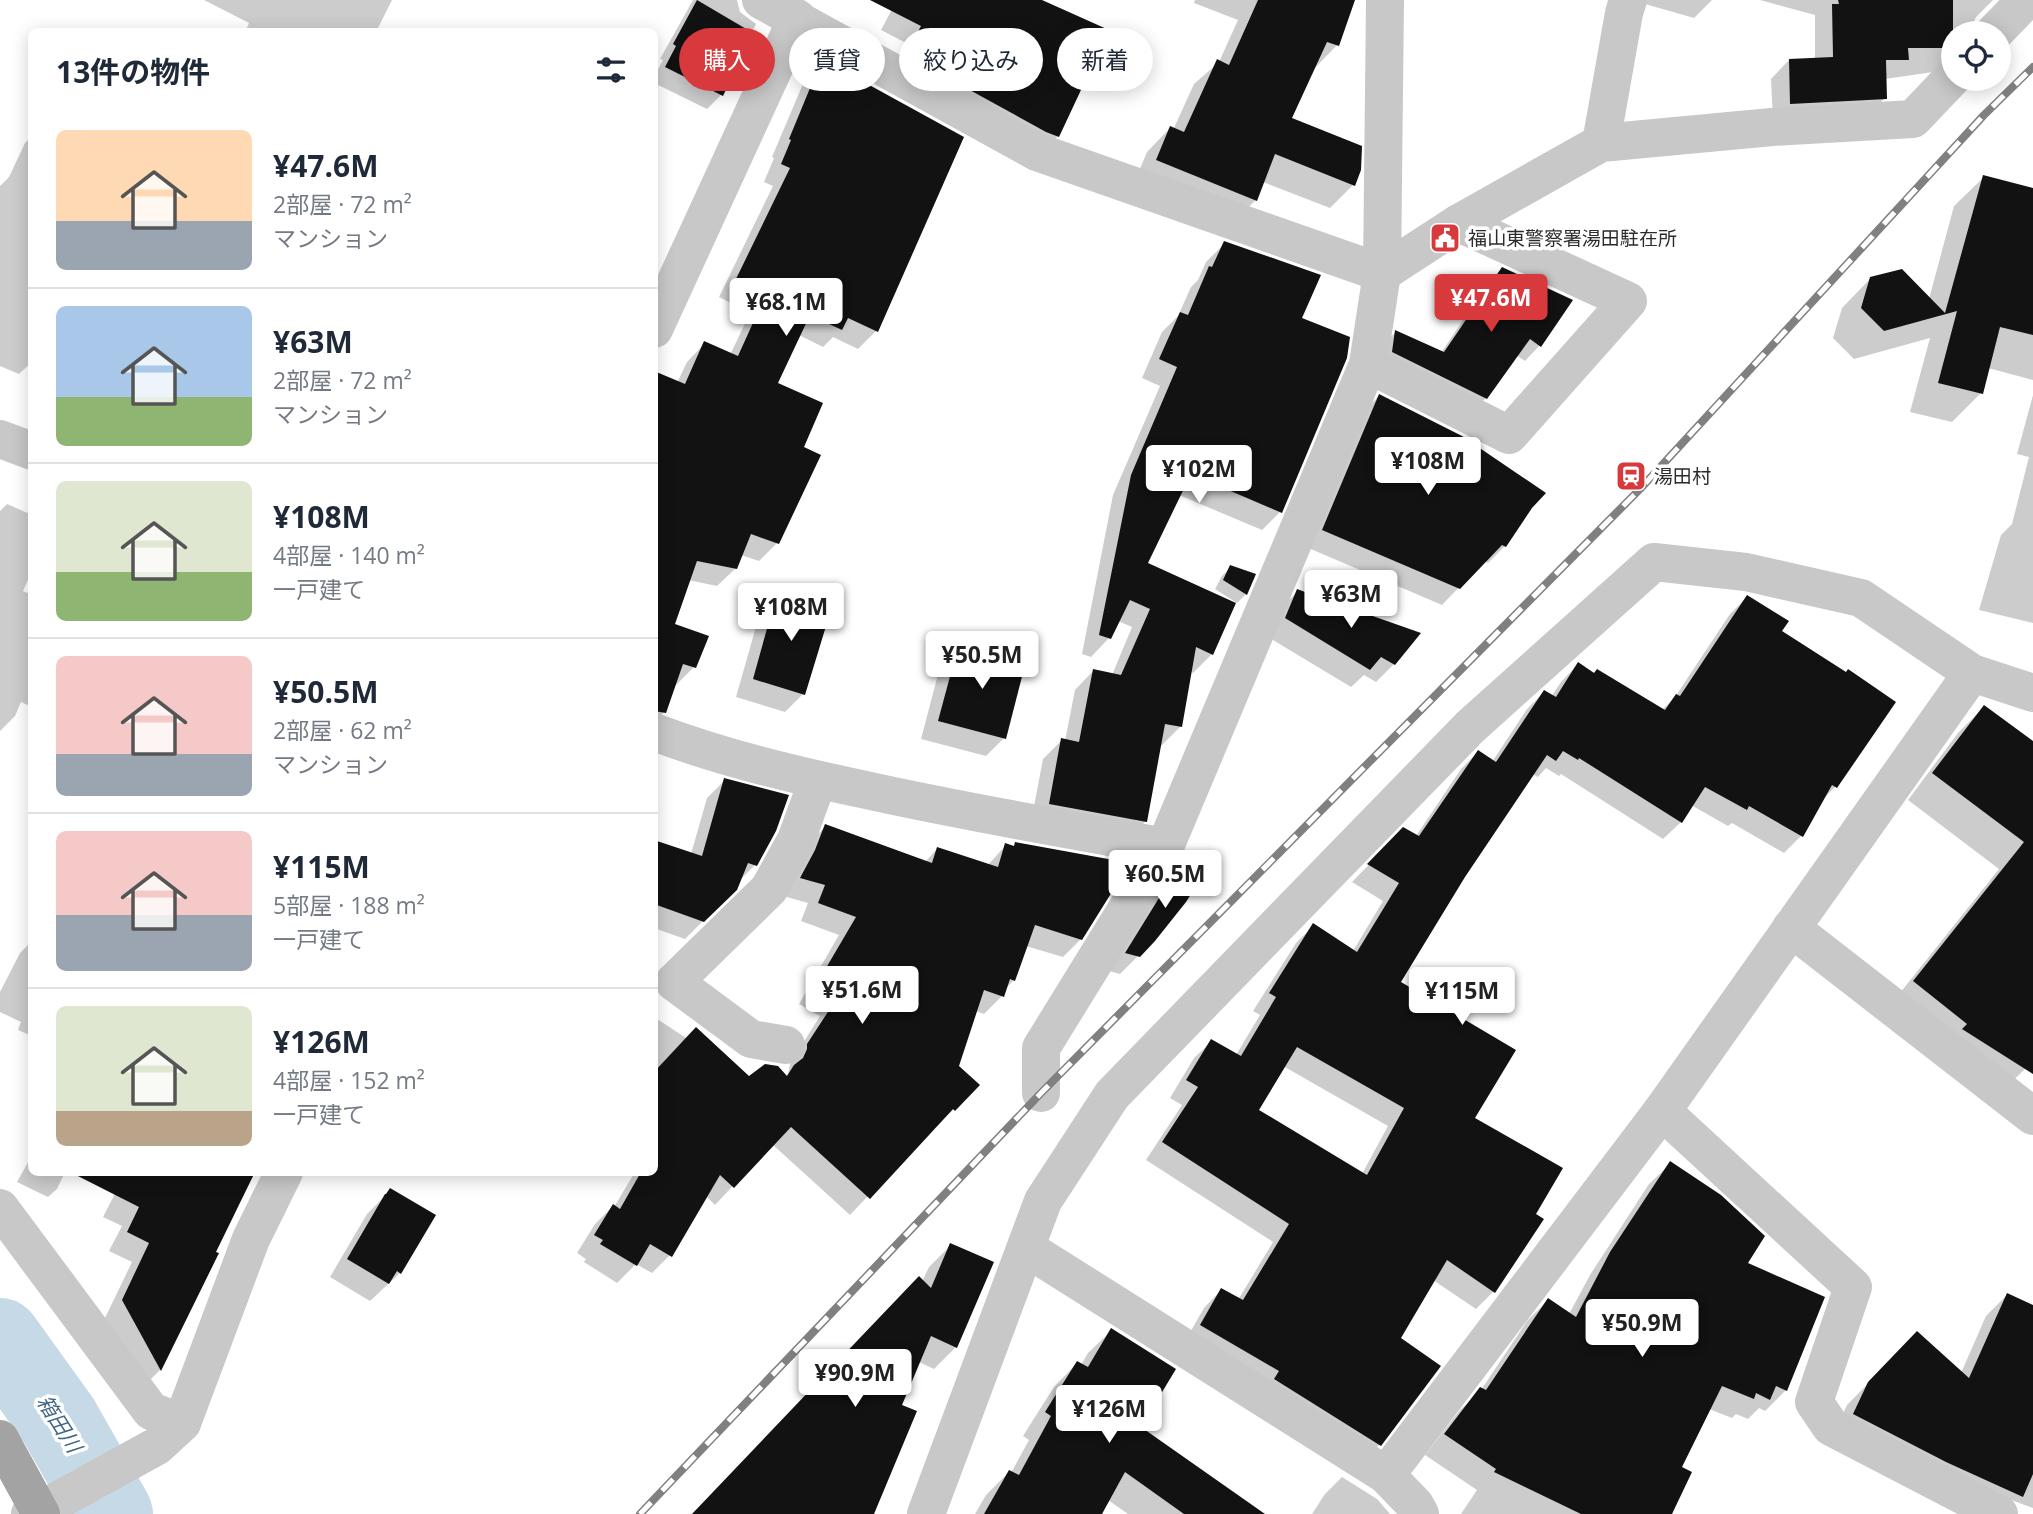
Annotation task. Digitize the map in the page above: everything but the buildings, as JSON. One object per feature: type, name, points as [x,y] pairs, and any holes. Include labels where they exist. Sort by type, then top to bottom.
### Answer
[{"type":"main road","points":[[0,1439],[40,1511]]},
{"type":"street","points":[[761,0],[1037,152],[1382,273]]},
{"type":"street","points":[[1041,1093],[1041,1048],[1165,847],[1368,364],[1382,273],[1385,0]]},
{"type":"street","points":[[1601,143],[1628,0]]},
{"type":"street","points":[[2006,21],[2026,0]]},
{"type":"street","points":[[658,320],[797,18]]},
{"type":"street","points":[[1382,273],[1459,223],[1601,143],[1772,127],[1913,119],[1941,90]]},
{"type":"street","points":[[1368,364],[1509,435],[1628,301],[1459,223]]},
{"type":"street","points":[[0,439],[28,450]]},
{"type":"street","points":[[926,1514],[1043,1201],[1112,1095],[1470,727],[1654,562],[1746,572],[1861,598],[1972,673],[2033,693]]},
{"type":"street","points":[[1386,1475],[1662,1111],[1972,673]]},
{"type":"street","points":[[658,734],[701,750],[818,780],[936,806],[1165,847]]},
{"type":"street","points":[[786,1045],[751,1039],[674,982],[769,889],[796,840],[818,780]]},
{"type":"street","points":[[1791,928],[2033,1116]]},
{"type":"street","points":[[1662,1111],[1853,1286],[1814,1402],[1831,1427],[1998,1514]]},
{"type":"street","points":[[40,1511],[170,1434],[251,1239],[282,1176]]},
{"type":"street","points":[[0,1208],[170,1434]]},
{"type":"street","points":[[1026,1248],[1386,1475],[1415,1505],[1420,1514]]},
{"type":"waterway","name":"箱田川","points":[[0,1339],[59,1421],[112,1514]]},
{"type":"railway","points":[[640,1514],[1041,1093],[1641,488],[1984,115],[2033,67]]},
{"type":"place","name":"福山東警察署湯田駐在所","points":[[1445,238]]},
{"type":"place","name":"湯田村","points":[[1631,476]]}]
